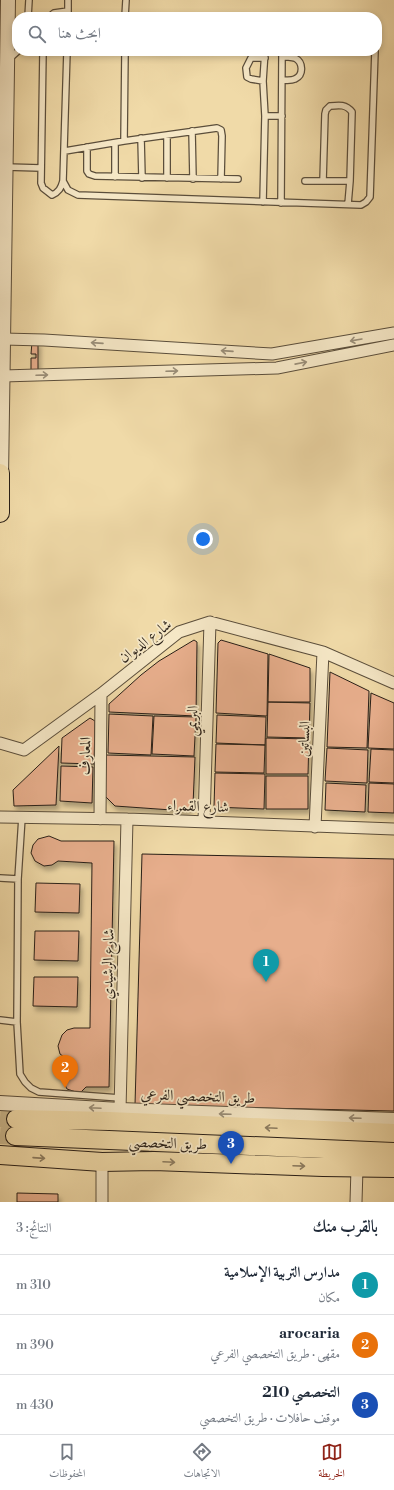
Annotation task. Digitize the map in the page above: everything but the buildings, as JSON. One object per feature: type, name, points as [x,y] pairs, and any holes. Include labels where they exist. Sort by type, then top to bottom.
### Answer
[{"type":"main road","points":[[0,476],[0,512]]},
{"type":"main road","name":"طريق التخصصي","points":[[394,1133],[109,1121],[15,1128],[394,1152]]},
{"type":"main road","points":[[0,1155],[102,1162],[154,1161],[394,1168]]},
{"type":"street","points":[[0,476],[9,54],[7,0]]},
{"type":"street","points":[[3,339],[44,340],[272,354],[394,333]]},
{"type":"street","points":[[3,376],[277,368],[394,345]]},
{"type":"street","points":[[210,622],[322,652],[394,683]]},
{"type":"street","name":"شارع الديوان","points":[[0,743],[24,750],[101,694],[179,632],[210,622]]},
{"type":"street","name":"البريمي","points":[[204,821],[210,622]]},
{"type":"street","name":"البساتين","points":[[315,827],[322,652]]},
{"type":"street","name":"المعارف","points":[[100,819],[101,694]]},
{"type":"street","name":"شارع القمراء","points":[[0,817],[204,821],[315,827],[394,829]]},
{"type":"street","name":"شارع الرشيدي","points":[[120,1104],[127,819]]},
{"type":"street","name":"طريق التخصصي الفرعي","points":[[0,1103],[120,1104],[394,1120]]},
{"type":"street","points":[[102,1162],[102,1202]]},
{"type":"street","points":[[356,1202],[357,1168]]},
{"type":"lane","points":[[28,12],[29,0]]},
{"type":"lane","points":[[68,0],[68,12]]},
{"type":"lane","points":[[126,0],[126,12]]},
{"type":"lane","points":[[43,56],[41,183],[43,188],[52,195],[57,193],[63,181],[67,56]]},
{"type":"lane","points":[[124,141],[125,56]]},
{"type":"lane","points":[[281,203],[282,56]]},
{"type":"lane","points":[[282,80],[295,79],[300,74],[302,68],[300,61],[288,56]]},
{"type":"lane","points":[[63,181],[68,190],[78,196],[281,203],[361,204],[366,202],[370,197],[375,56]]},
{"type":"lane","points":[[263,202],[265,58],[251,58],[246,68],[247,76],[251,79],[264,81]]},
{"type":"lane","points":[[323,181],[325,114],[326,110],[330,106],[341,105],[349,108],[352,112],[348,204]]},
{"type":"lane","points":[[265,116],[282,116]]},
{"type":"lane","points":[[65,151],[141,138],[217,128],[220,130],[222,136],[221,179]]},
{"type":"lane","points":[[192,131],[193,178]]},
{"type":"lane","points":[[167,135],[167,178]]},
{"type":"lane","points":[[141,138],[142,178]]},
{"type":"lane","points":[[115,143],[115,177]]},
{"type":"lane","points":[[87,147],[87,171],[89,174],[95,176],[238,179]]},
{"type":"lane","points":[[6,167],[41,168]]},
{"type":"lane","points":[[305,181],[350,181]]},
{"type":"lane","points":[[22,818],[18,879],[17,1022],[20,1074],[24,1082],[39,1092],[120,1104]]},
{"type":"lane","points":[[0,878],[18,879]]},
{"type":"lane","points":[[0,1020],[17,1022]]},
{"type":"tunnel","points":[[0,1118],[16,1119]]},
{"type":"tunnel","points":[[0,1135],[15,1136]]},
{"type":"place","name":"مدارس التربية الإسلامية","points":[[266,982]]},
{"type":"place","name":"arocaria","points":[[65,1088]]},
{"type":"place","name":"التخصصي 210","points":[[231,1164]]}]
